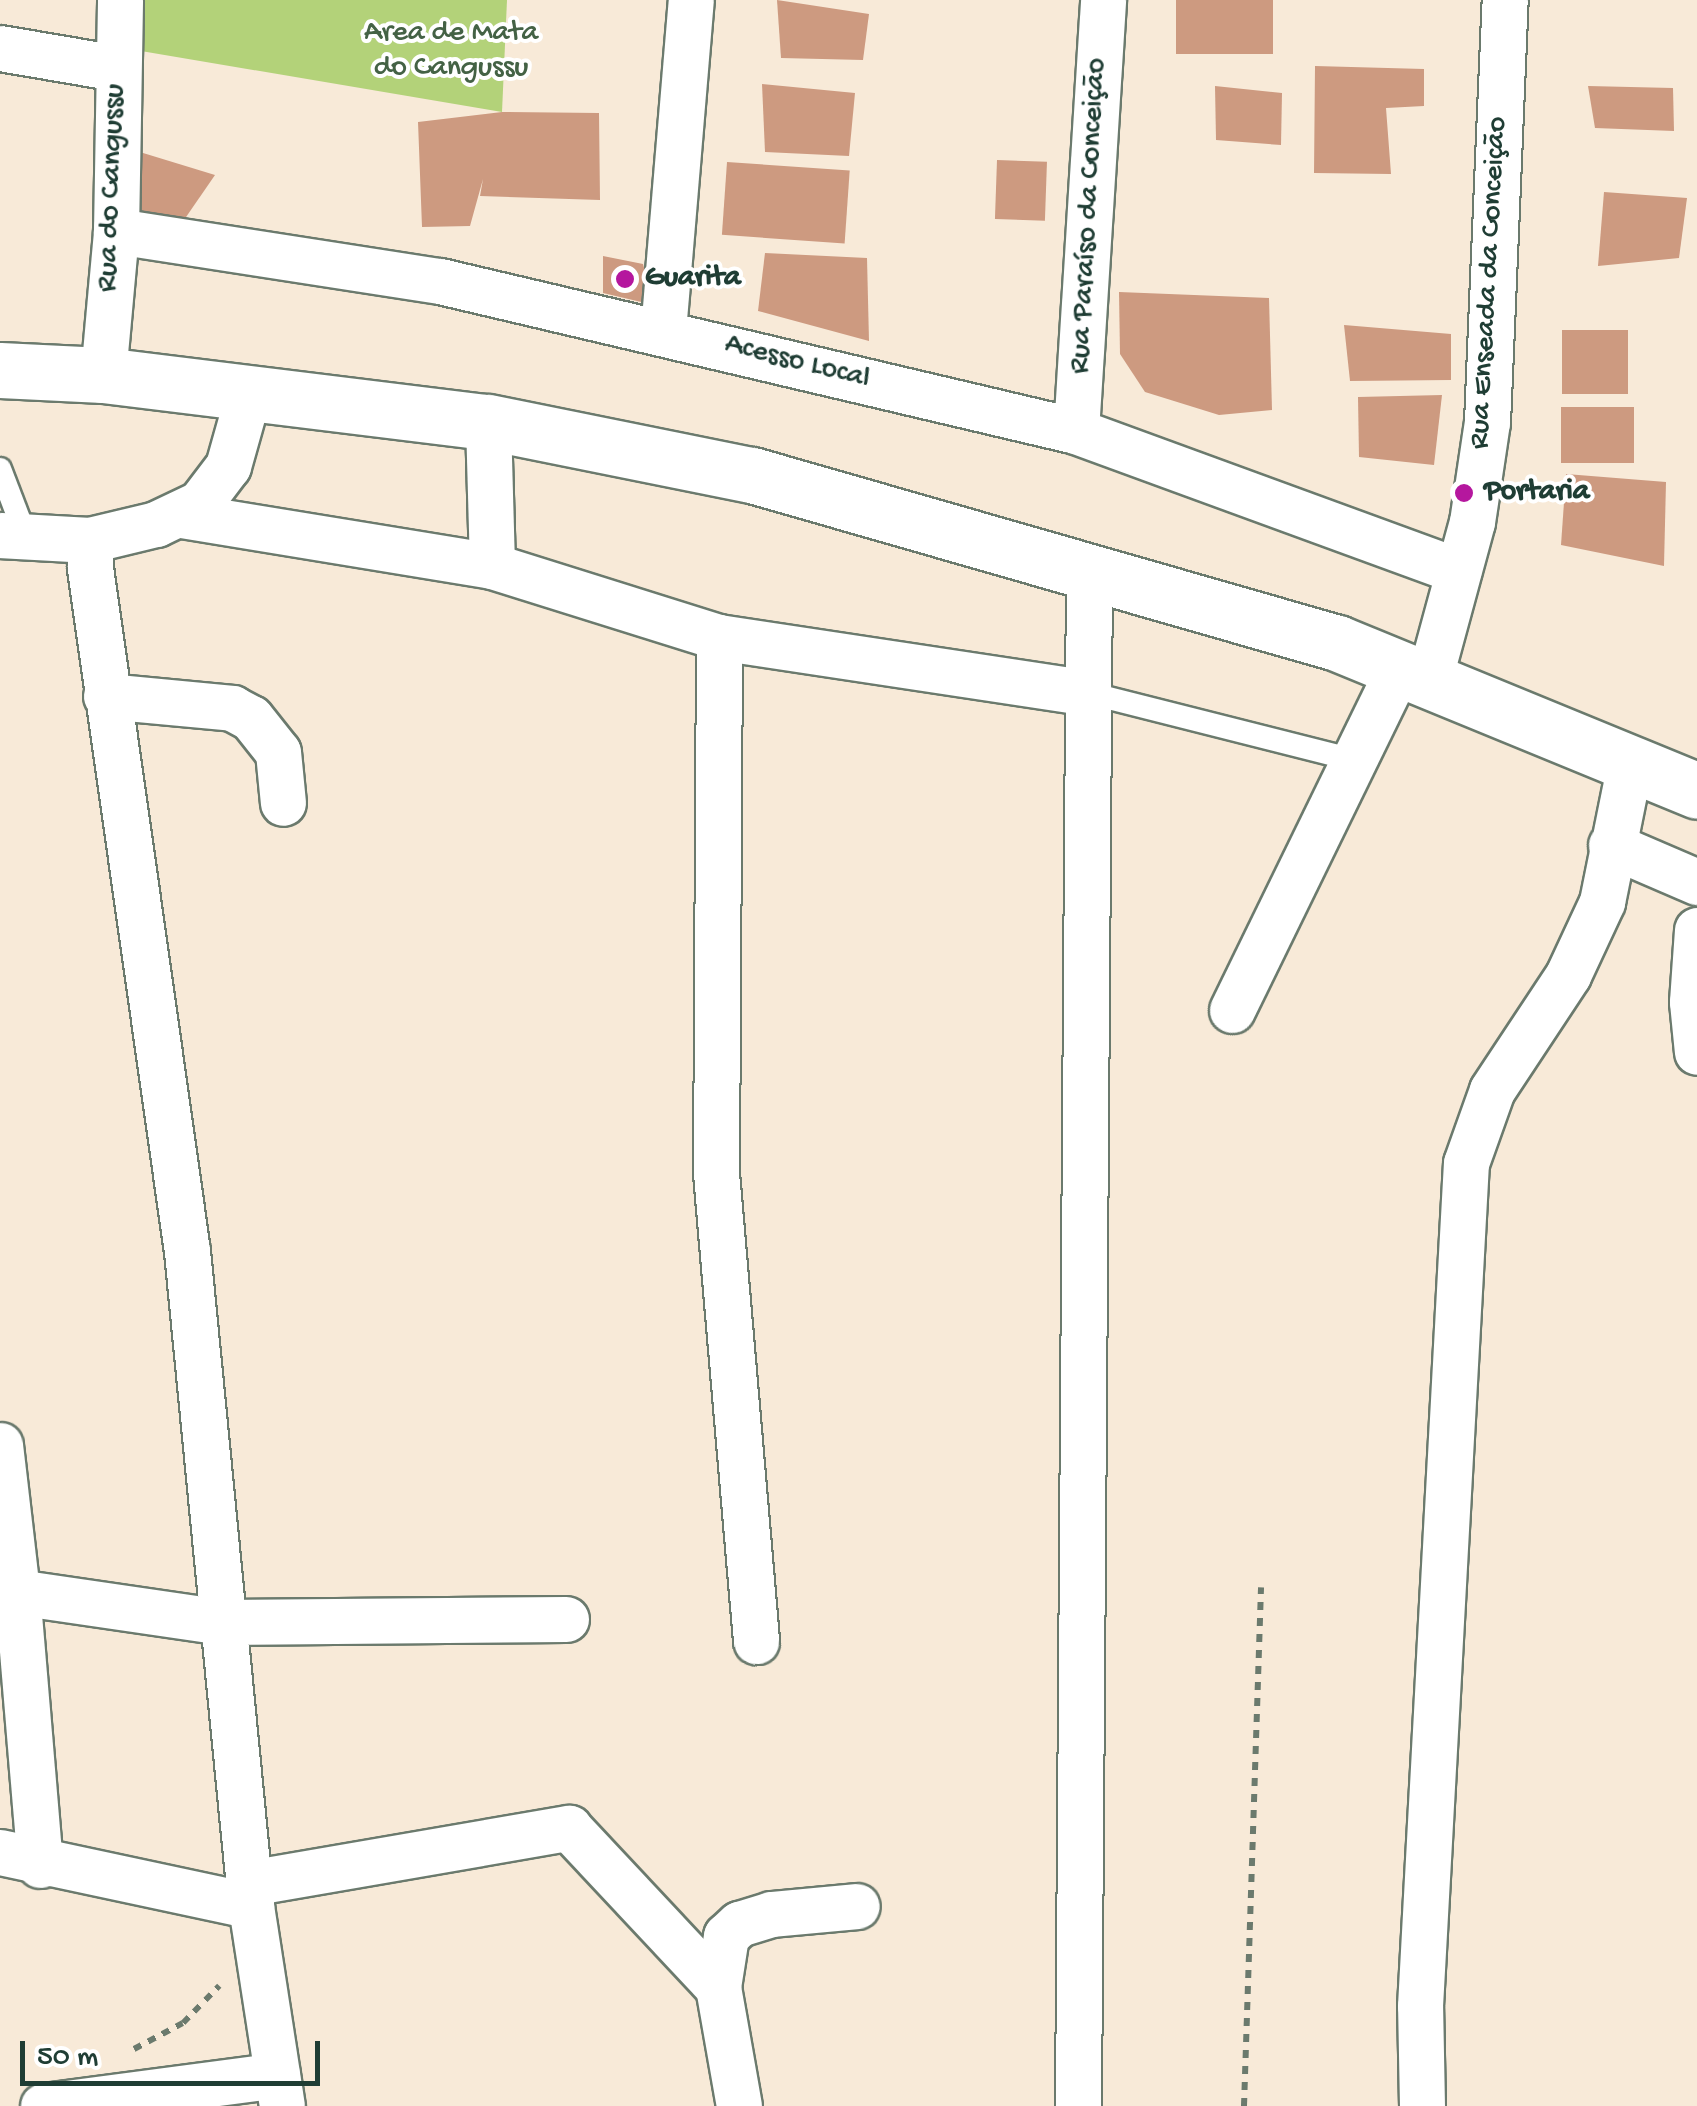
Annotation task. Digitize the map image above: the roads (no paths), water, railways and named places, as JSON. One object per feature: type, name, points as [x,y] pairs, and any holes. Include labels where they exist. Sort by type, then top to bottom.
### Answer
[{"type":"main road","points":[[0,370],[102,376],[488,422],[752,475],[1337,644],[1697,791]]},
{"type":"street","name":"Rua do Cangussu","points":[[102,376],[116,231],[120,0]]},
{"type":"street","points":[[663,331],[691,0]]},
{"type":"street","name":"Rua Paraíso da Conceição","points":[[1076,432],[1102,0]]},
{"type":"street","name":"Rua Enseada da Conceição","points":[[1232,1010],[1353,760],[1413,675],[1458,572],[1487,422],[1504,0]]},
{"type":"street","points":[[0,48],[116,68]]},
{"type":"street","name":"Acesso Local","points":[[116,231],[440,282],[663,331],[1076,432],[1458,572]]},
{"type":"street","points":[[13,536],[90,540],[181,514],[200,503],[228,466],[248,395]]},
{"type":"street","points":[[488,422],[492,566]]},
{"type":"street","points":[[181,514],[492,566],[719,637],[1090,693]]},
{"type":"street","points":[[43,2106],[280,2090],[253,1912],[186,1251],[106,696],[90,540]]},
{"type":"street","points":[[1078,2106],[1088,570]]},
{"type":"street","points":[[719,637],[716,1174],[756,1640]]},
{"type":"street","points":[[106,696],[232,708],[252,718],[278,752],[284,802]]},
{"type":"street","points":[[1422,2106],[1432,1750],[1455,1449],[1459,1211],[1478,1120],[1585,942],[1602,902],[1630,763]]},
{"type":"street","points":[[1611,846],[1697,882]]},
{"type":"street","points":[[1697,930],[1692,1002],[1697,1052]]},
{"type":"street","points":[[0,1445],[17,1592],[20,1858],[253,1912],[569,1828],[718,1987]]},
{"type":"street","points":[[17,1592],[223,1622],[566,1619]]},
{"type":"street","points":[[739,2106],[718,1987],[722,1944],[739,1924],[805,1909],[857,1906]]},
{"type":"lane","points":[[0,469],[13,536]]},
{"type":"lane","points":[[1090,693],[1353,760]]},
{"type":"place","name":"Guarita","points":[[625,279]]},
{"type":"place","name":"Portaria","points":[[1464,493]]},
{"type":"park label","name":"Area de Mata do Cangussu","points":[[451,51]]}]
